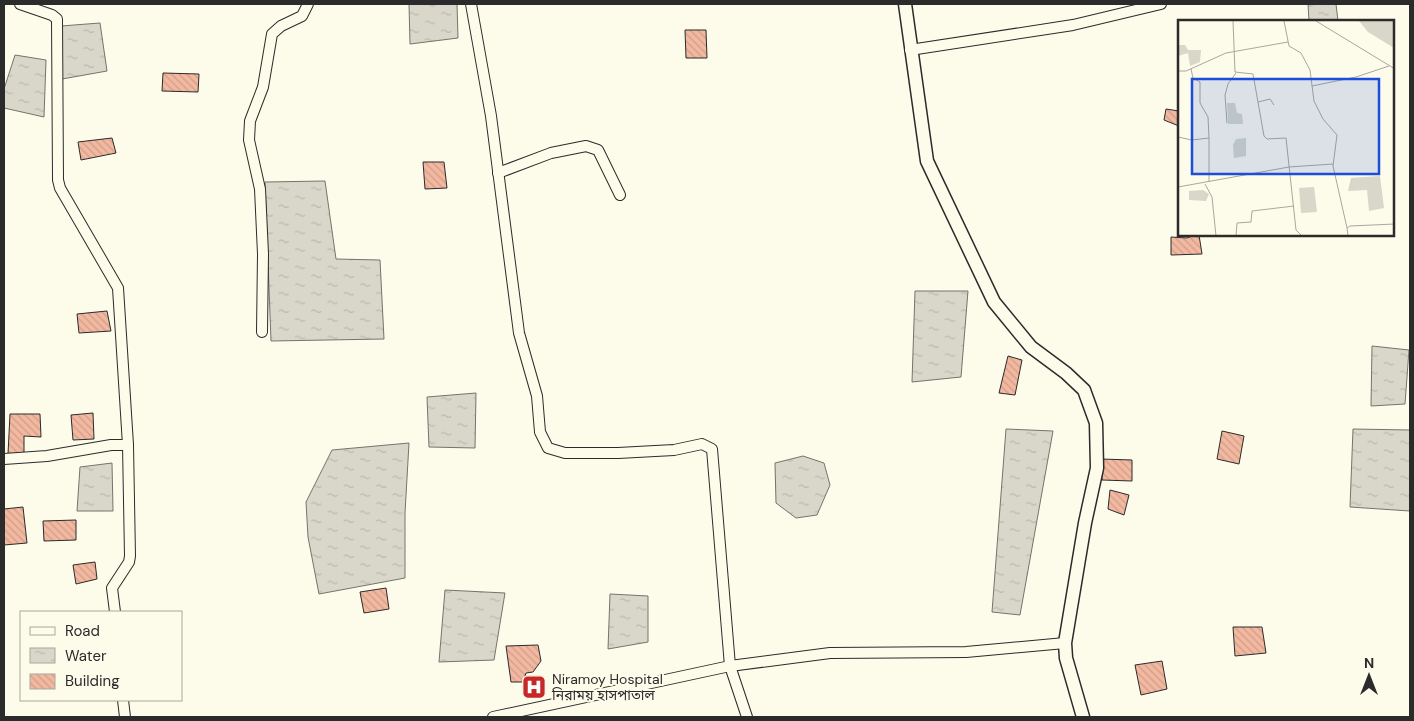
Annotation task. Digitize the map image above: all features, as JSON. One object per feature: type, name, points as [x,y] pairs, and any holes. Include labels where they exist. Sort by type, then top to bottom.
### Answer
[{"type":"street","points":[[20,4],[52,15],[56,19],[58,180],[60,188],[118,288],[120,296],[128,445],[130,556],[129,562],[112,588],[115,611]]},
{"type":"street","points":[[262,332],[263,254],[260,189],[249,140],[250,121],[263,87],[272,34],[281,26],[302,16],[308,4]]},
{"type":"street","points":[[471,4],[484,71],[519,333],[538,396],[540,432],[548,448],[565,454],[618,454],[674,450],[702,444],[712,448],[730,666],[747,717]]},
{"type":"street","points":[[905,4],[926,161],[994,302],[1031,348],[1066,373],[1084,390],[1096,423],[1097,468],[1085,522],[1065,643],[1066,658],[1083,717]]},
{"type":"street","points":[[910,50],[1074,25],[1162,4]]},
{"type":"street","points":[[498,173],[551,153],[586,146],[598,150],[620,195]]},
{"type":"street","points":[[4,459],[47,456],[128,445]]},
{"type":"street","points":[[492,717],[730,666],[830,654],[966,652],[1065,643]]},
{"type":"street","points":[[123,701],[125,717]]},
{"type":"water","points":[[409,4],[457,4],[458,38],[410,44]]},
{"type":"water","points":[[1308,4],[1336,4],[1338,20],[1309,20]]},
{"type":"water","points":[[100,23],[107,71],[62,79],[61,26]]},
{"type":"water","points":[[15,55],[46,60],[44,117],[4,108],[4,89]]},
{"type":"water","points":[[325,181],[336,259],[380,260],[384,339],[271,341],[265,182]]},
{"type":"water","points":[[915,291],[968,291],[961,377],[912,382]]},
{"type":"water","points":[[1372,346],[1409,350],[1405,404],[1371,406]]},
{"type":"water","points":[[476,393],[475,448],[429,447],[427,397]]},
{"type":"water","points":[[1006,429],[1053,431],[1020,615],[992,612]]},
{"type":"water","points":[[1353,429],[1410,430],[1410,511],[1350,507]]},
{"type":"water","points":[[409,443],[405,513],[405,578],[319,594],[308,537],[306,502],[332,450]]},
{"type":"water","points":[[803,456],[824,463],[830,485],[817,515],[796,518],[776,503],[775,463]]},
{"type":"water","points":[[112,463],[113,511],[77,511],[80,467]]},
{"type":"water","points":[[445,590],[505,593],[494,660],[439,662]]},
{"type":"water","points":[[610,594],[648,596],[648,642],[608,649]]},
{"type":"building","points":[[685,30],[706,30],[707,58],[686,58]]},
{"type":"building","points":[[163,73],[199,74],[198,92],[162,91]]},
{"type":"building","points":[[1166,109],[1178,111],[1178,126],[1164,120]]},
{"type":"building","points":[[112,138],[116,153],[81,160],[78,142]]},
{"type":"building","points":[[423,162],[444,162],[447,188],[425,189]]},
{"type":"building","points":[[1199,236],[1202,254],[1171,255],[1171,237],[1187,238]]},
{"type":"building","points":[[107,311],[111,331],[79,333],[77,314]]},
{"type":"building","points":[[1008,356],[1022,360],[1015,395],[999,393]]},
{"type":"building","points":[[93,413],[94,439],[73,440],[71,415]]},
{"type":"building","points":[[10,414],[40,414],[41,437],[24,436],[24,453],[8,454]]},
{"type":"building","points":[[1222,431],[1244,436],[1239,464],[1217,459]]},
{"type":"building","points":[[1101,459],[1132,460],[1132,481],[1102,480]]},
{"type":"building","points":[[1110,490],[1129,495],[1124,515],[1108,509]]},
{"type":"building","points":[[23,507],[27,543],[4,545],[4,509]]},
{"type":"building","points":[[76,520],[76,540],[44,541],[43,521]]},
{"type":"building","points":[[95,562],[97,579],[76,584],[73,565]]},
{"type":"building","points":[[386,588],[389,609],[364,613],[360,592]]},
{"type":"building","points":[[1233,627],[1262,627],[1266,653],[1235,656]]},
{"type":"building","points":[[538,645],[541,661],[533,672],[526,673],[523,682],[511,682],[506,646]]},
{"type":"building","points":[[1162,661],[1167,689],[1141,695],[1135,665]]},
{"type":"place","name":"Niramoy Hospital নিরাময় হাসপাতাল","points":[[534,687]]}]
